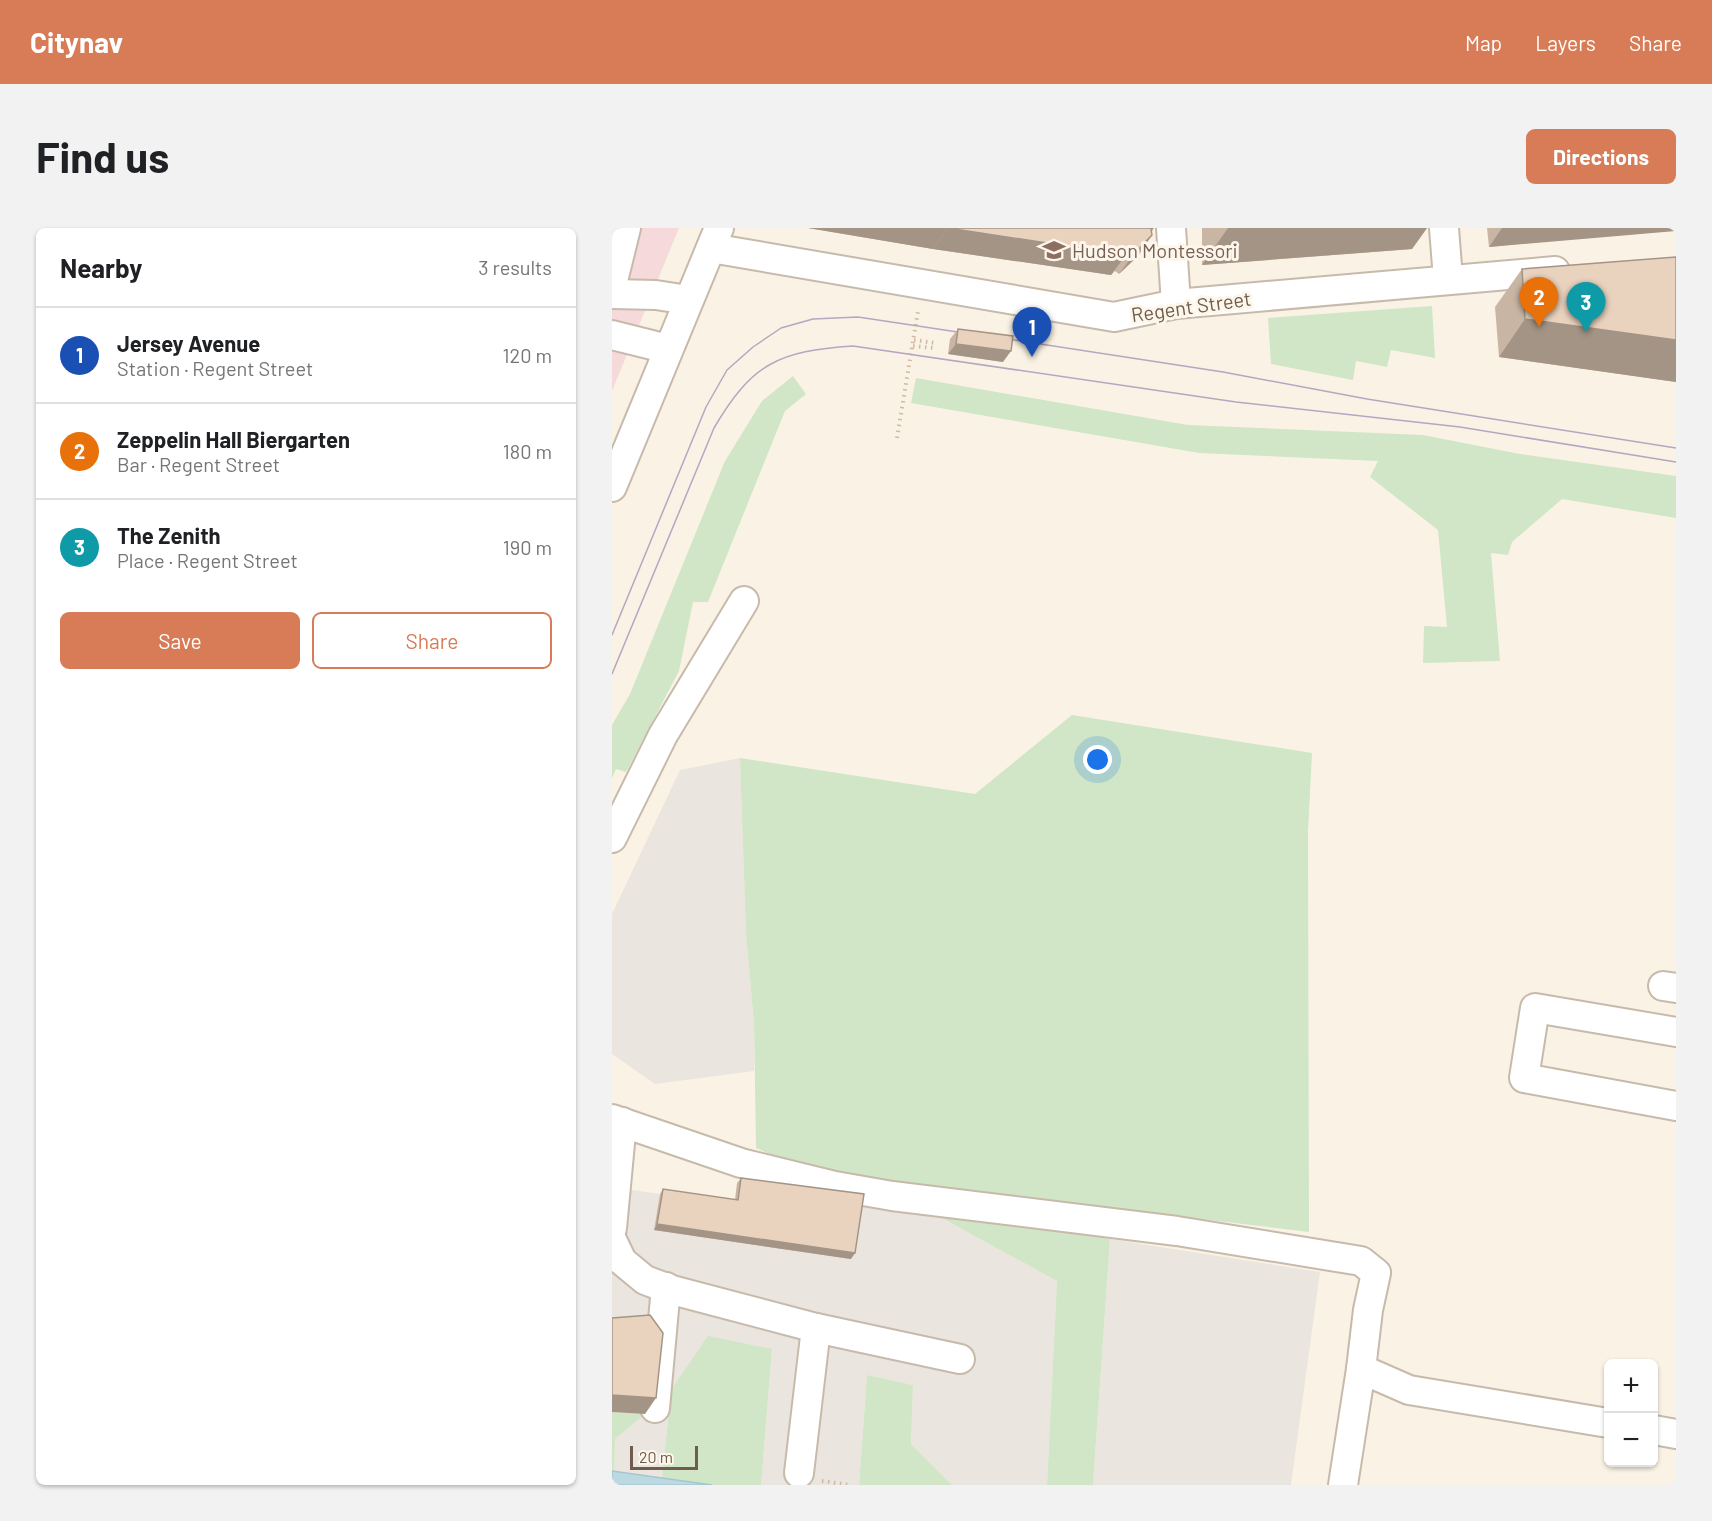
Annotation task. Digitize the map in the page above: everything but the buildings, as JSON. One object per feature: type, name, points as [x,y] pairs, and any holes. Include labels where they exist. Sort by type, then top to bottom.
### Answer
[{"type":"street","points":[[612,285],[626,228]]},
{"type":"street","points":[[1171,228],[1176,304]]},
{"type":"street","points":[[1444,228],[1448,279]]},
{"type":"street","points":[[612,487],[715,238]]},
{"type":"street","name":"Regent Street","points":[[715,238],[1114,317],[1176,304],[1585,269]]},
{"type":"street","points":[[612,294],[656,294],[688,300]]},
{"type":"street","points":[[612,335],[668,349]]},
{"type":"street","points":[[612,838],[663,735],[744,601]]},
{"type":"street","points":[[1676,1032],[1535,1008],[1524,1078],[1676,1106]]},
{"type":"street","points":[[612,1228],[617,1120],[741,1163],[835,1186],[1177,1231],[1360,1261],[1376,1274],[1368,1310],[1343,1485]]},
{"type":"street","points":[[612,1240],[622,1261],[645,1280],[816,1328],[960,1359]]},
{"type":"street","points":[[655,1408],[666,1287]]},
{"type":"street","points":[[806,1476],[816,1328]]},
{"type":"street","points":[[1361,1369],[1409,1390],[1604,1422]]},
{"type":"street","points":[[1658,1431],[1676,1434]]},
{"type":"path","points":[[897,438],[918,310]]},
{"type":"path","points":[[914,340],[935,343]]},
{"type":"path","points":[[913,346],[934,348]]},
{"type":"path","points":[[806,1476],[850,1485]]},
{"type":"shaded area","points":[[612,228],[679,228],[612,391]]},
{"type":"shaded area","points":[[740,758],[746,933],[754,1024],[754,1071],[655,1084],[612,1054],[612,914],[680,770]]},
{"type":"shaded area","points":[[612,1187],[660,1194],[654,1230],[851,1258],[860,1199],[929,1211],[1057,1281],[1047,1485],[952,1485],[911,1444],[913,1385],[867,1375],[859,1485],[761,1485],[772,1349],[671,1390],[662,1478],[614,1471],[615,1439],[645,1414],[612,1332]]},
{"type":"shaded area","points":[[1110,1239],[1320,1272],[1291,1485],[1093,1485]]},
{"type":"green space","points":[[1432,306],[1435,358],[1391,350],[1387,367],[1356,361],[1353,380],[1271,364],[1268,318]]},
{"type":"green space","points":[[793,376],[806,394],[785,411],[708,602],[693,602],[679,671],[626,772],[616,769],[612,778],[612,725],[630,694],[725,461],[762,401]]},
{"type":"green space","points":[[916,378],[1188,425],[1423,435],[1520,454],[1676,476],[1676,518],[1562,499],[1512,542],[1508,555],[1491,553],[1500,661],[1423,663],[1424,626],[1447,627],[1438,530],[1370,477],[1378,461],[1199,453],[911,403]]},
{"type":"green space","points":[[1072,715],[1312,753],[1308,832],[1309,1232],[810,1172],[756,1148],[754,1024],[746,933],[740,758],[975,794]]},
{"type":"green space","points":[[929,1211],[1110,1239],[1093,1485],[1047,1485],[1057,1281]]},
{"type":"green space","points":[[708,1336],[772,1349],[761,1485],[712,1485],[662,1478],[671,1390]]},
{"type":"green space","points":[[867,1375],[913,1385],[911,1444],[952,1485],[859,1485]]},
{"type":"green space","points":[[612,1412],[645,1414],[615,1439],[614,1471],[612,1471]]},
{"type":"water","points":[[612,1471],[712,1485],[612,1485]]},
{"type":"tram line","points":[[612,635],[706,407],[727,370],[753,347],[781,328],[813,319],[858,317],[971,334]]},
{"type":"tram line","points":[[995,337],[1223,372],[1367,399],[1676,448]]},
{"type":"tram line","points":[[612,674],[714,428],[741,388],[755,375],[770,364],[805,352],[853,346],[1236,402],[1460,427],[1676,462]]},
{"type":"place","name":"Hudson Montessori","points":[[1054,250]]},
{"type":"place","name":"Zeppelin Hall Biergarten","points":[[1539,327]]},
{"type":"place","name":"The Zenith","points":[[1586,332]]},
{"type":"place","name":"Jersey Avenue","points":[[1032,357]]}]
